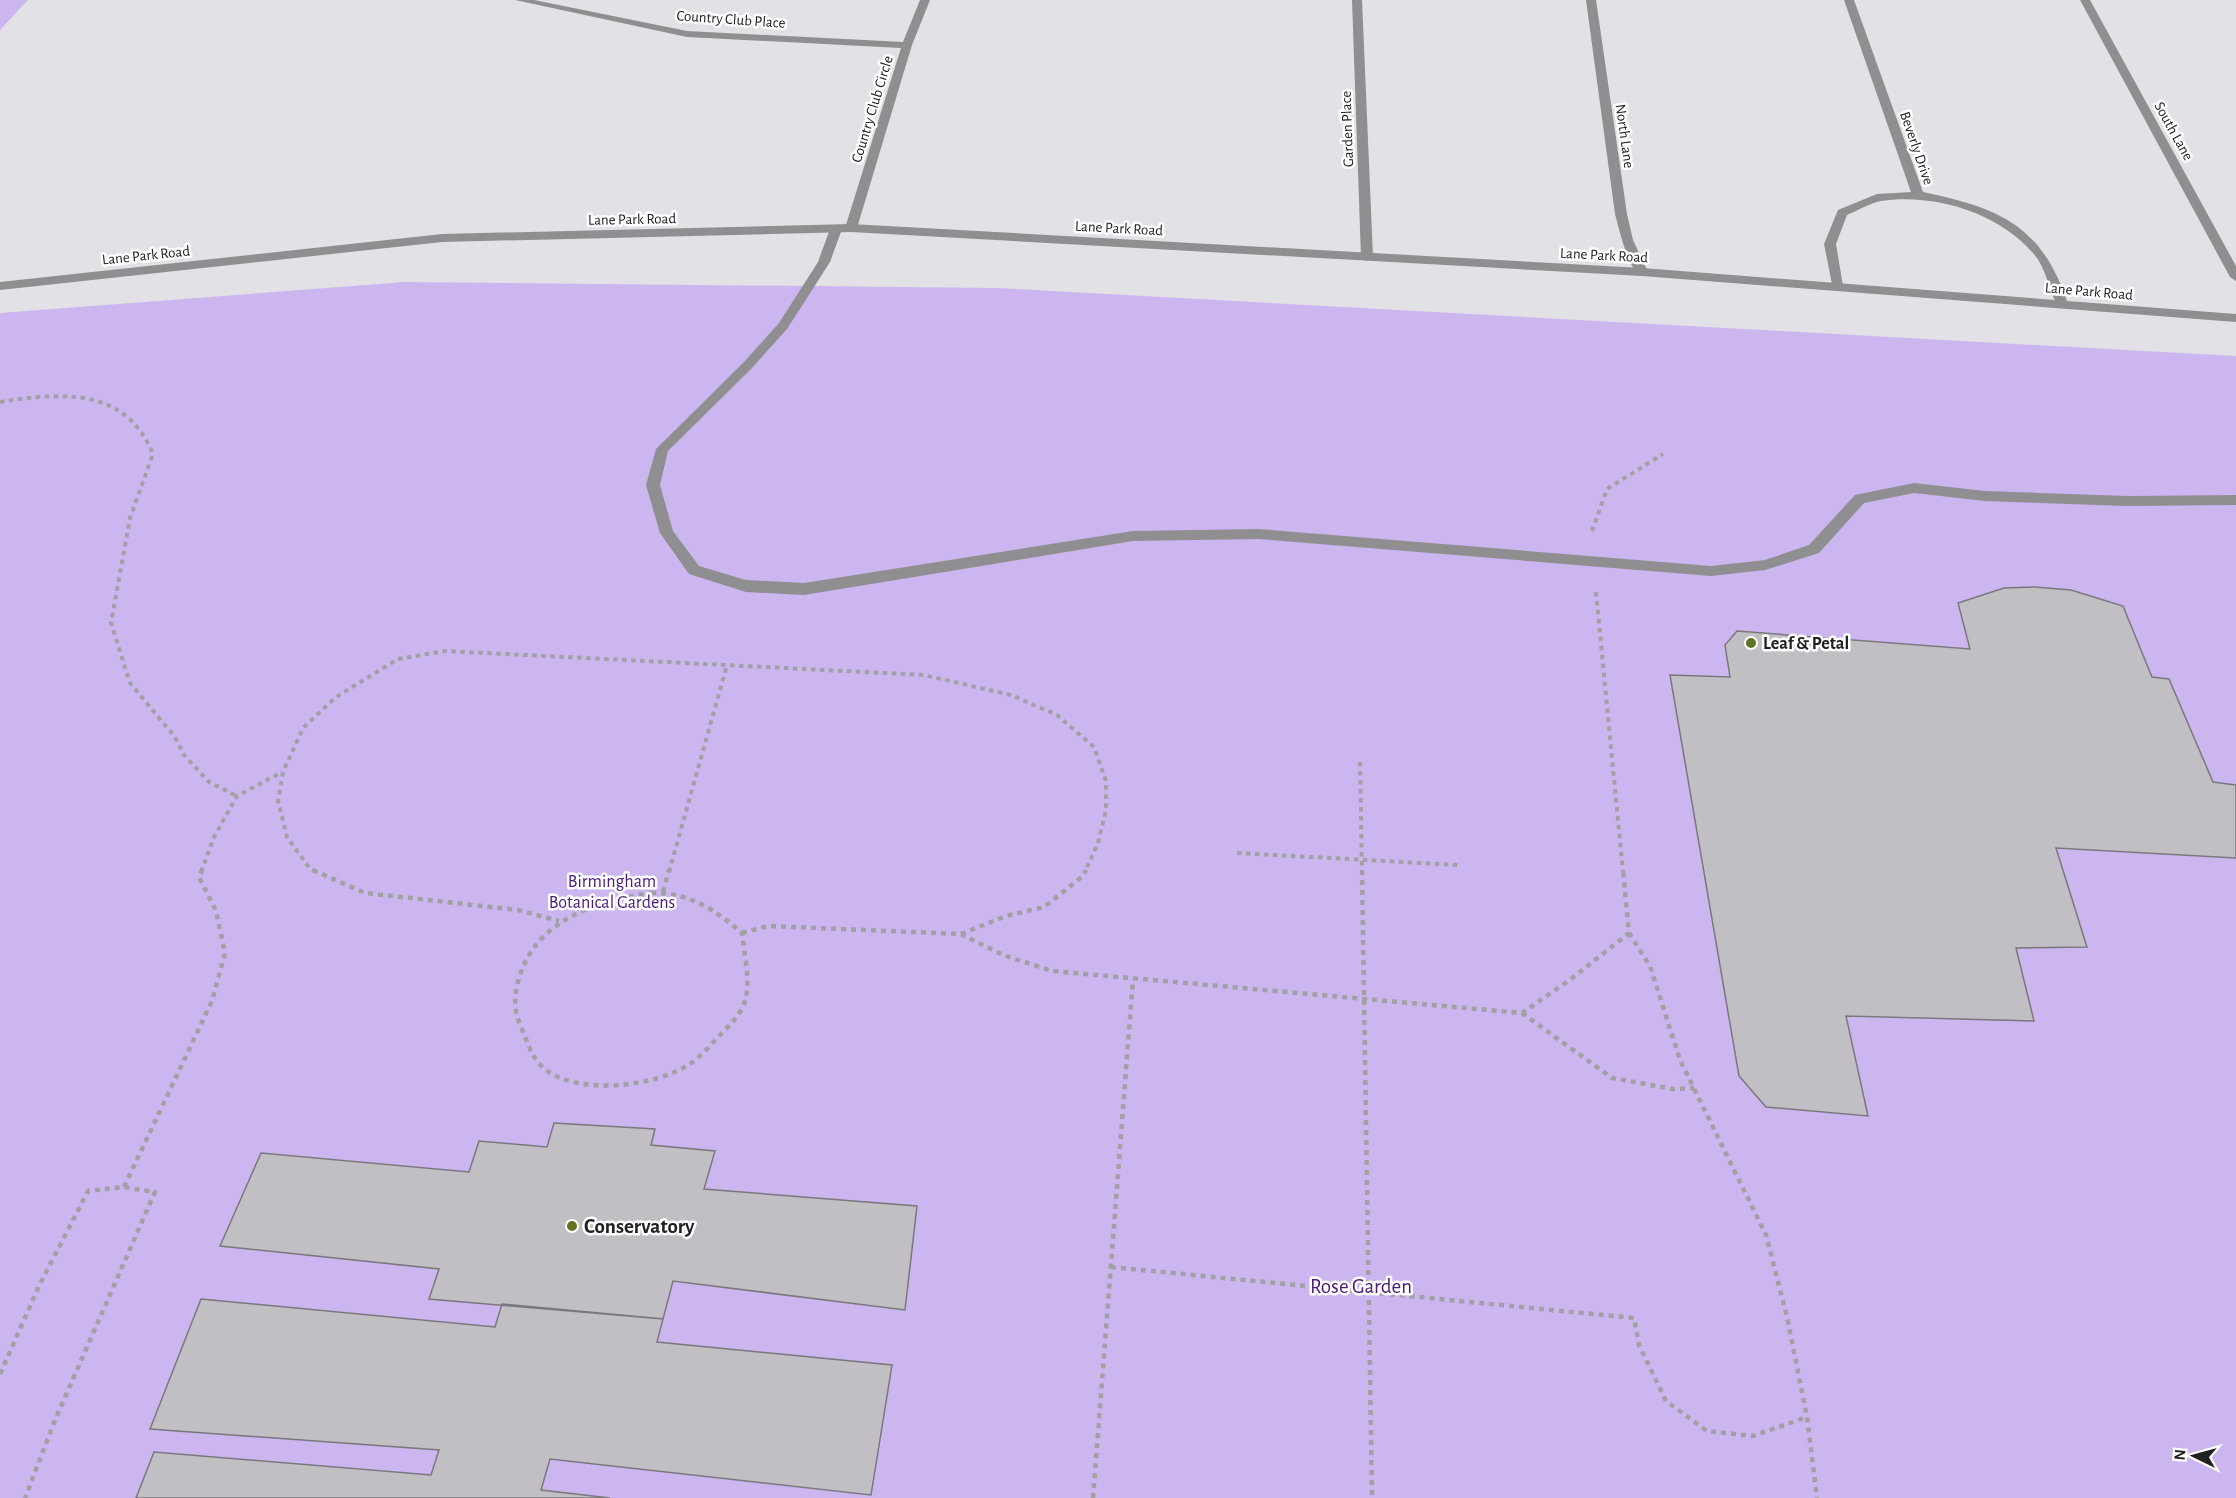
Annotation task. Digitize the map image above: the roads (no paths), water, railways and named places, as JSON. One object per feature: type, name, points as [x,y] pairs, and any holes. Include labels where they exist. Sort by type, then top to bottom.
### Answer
[{"type":"street","name":"Country Club Place","points":[[520,0],[687,34],[907,45]]},
{"type":"street","name":"Country Club Circle","points":[[851,228],[907,45],[925,0]]},
{"type":"street","name":"Garden Place","points":[[1357,0],[1367,256]]},
{"type":"street","name":"North Lane","points":[[1591,0],[1621,214],[1627,240],[1642,272]]},
{"type":"street","name":"Beverly Drive","points":[[1837,286],[1830,244],[1842,213],[1877,198],[1918,195],[1849,0]]},
{"type":"street","name":"South Lane","points":[[2085,0],[2236,277]]},
{"type":"street","points":[[1918,195],[1958,203],[2000,219],[2030,243],[2049,268],[2062,304]]},
{"type":"street","name":"Lane Park Road","points":[[0,286],[442,238],[851,228],[1642,272],[2236,318]]},
{"type":"street","points":[[836,229],[824,262],[783,326],[748,365],[662,449],[653,485],[668,533],[694,570],[746,586],[804,589],[1133,536],[1259,534],[1711,571],[1765,565],[1814,549],[1860,499],[1914,488],[1985,495],[2127,501],[2236,500]]},
{"type":"place","name":"Leaf & Petal","points":[[1751,643]]},
{"type":"place","name":"Conservatory","points":[[572,1226]]},
{"type":"park label","name":"Birmingham Botanical Gardens","points":[[612,891]]},
{"type":"park label","name":"Rose Garden","points":[[1361,1286]]}]
